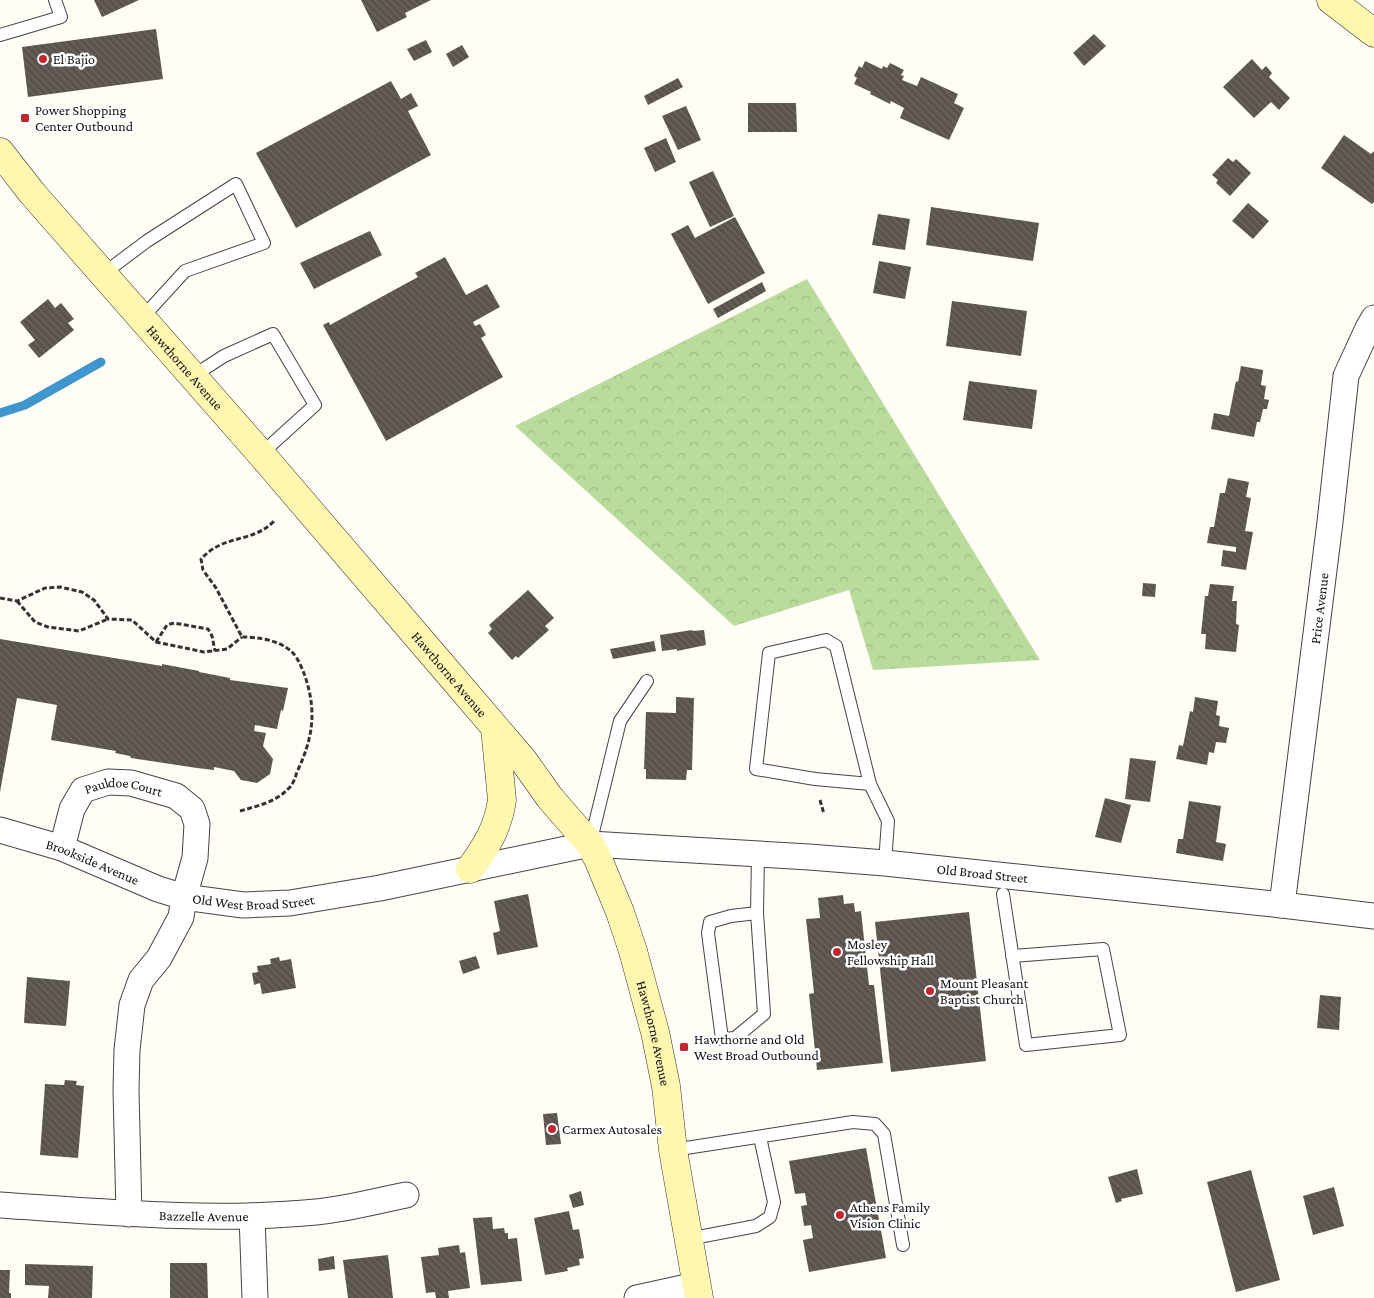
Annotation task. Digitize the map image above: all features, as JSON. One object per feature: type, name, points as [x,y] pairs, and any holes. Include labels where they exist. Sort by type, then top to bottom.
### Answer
[{"type":"main road","points":[[1331,0],[1374,33]]},
{"type":"main road","name":"Hawthorne Avenue","points":[[0,152],[32,192],[261,454],[495,728],[590,844],[606,877],[633,952],[655,1032],[666,1086],[673,1150],[697,1292]]},
{"type":"main road","points":[[470,869],[489,842],[498,822],[501,807],[502,800],[495,728]]},
{"type":"street","name":"Price Avenue","points":[[1282,905],[1330,522],[1346,376],[1374,318]]},
{"type":"street","name":"Pauldoe Court","points":[[62,848],[72,808],[83,790],[108,782],[131,783],[176,796],[192,809],[197,824],[195,858],[184,897]]},
{"type":"street","name":"Brookside Avenue","points":[[0,830],[62,848],[158,889],[184,897]]},
{"type":"street","name":"Old Broad Street","points":[[590,844],[885,863],[1374,916]]},
{"type":"street","name":"Old West Broad Street","points":[[128,1214],[127,1060],[132,1005],[141,980],[159,958],[181,917],[184,897],[243,905],[290,903],[380,888],[590,844]]},
{"type":"street","name":"Bazzelle Avenue","points":[[0,1205],[128,1214],[252,1216],[340,1209],[406,1195]]},
{"type":"street","points":[[252,1216],[255,1298]]},
{"type":"street","points":[[637,1298],[697,1292]]},
{"type":"lane","points":[[0,34],[61,17],[55,0]]},
{"type":"lane","points":[[103,274],[147,241],[236,184],[264,243],[185,271],[142,318]]},
{"type":"lane","points":[[192,376],[224,356],[272,334],[315,405],[261,454]]},
{"type":"lane","points":[[870,784],[815,779],[756,768],[769,653],[826,640],[836,646],[870,784],[888,821],[885,863]]},
{"type":"lane","points":[[590,844],[620,721],[648,681]]},
{"type":"lane","points":[[757,913],[731,916],[710,922],[708,933],[722,1039],[735,1038],[764,1014],[757,913],[758,854]]},
{"type":"lane","points":[[1003,894],[1012,956],[1026,1045],[1120,1035],[1103,950],[1012,956]]},
{"type":"lane","points":[[673,1150],[853,1122],[875,1124],[884,1134],[903,1245]]},
{"type":"lane","points":[[688,1239],[756,1226],[770,1217],[774,1202],[760,1137]]},
{"type":"path","points":[[242,637],[216,588],[204,570],[201,559],[216,546],[234,539],[258,534],[268,528],[274,521]]},
{"type":"path","points":[[0,598],[16,601],[45,588],[60,588],[82,592],[94,600],[108,619]]},
{"type":"path","points":[[16,601],[35,622],[48,627],[79,631],[108,619],[132,620],[156,642],[204,652],[227,649],[242,637],[259,637],[284,646],[294,653],[310,693],[313,723],[305,757],[290,788],[278,799],[240,811]]},
{"type":"path","points":[[156,642],[167,625],[174,622],[208,629],[212,636],[215,651]]},
{"type":"green space","points":[[807,279],[1040,660],[873,670],[849,590],[734,626],[515,426]]},
{"type":"building","points":[[94,0],[139,0],[102,17]]},
{"type":"building","points":[[361,0],[431,0],[405,13],[407,17],[377,32]]},
{"type":"building","points":[[156,29],[163,79],[28,97],[22,47]]},
{"type":"building","points":[[1094,34],[1106,46],[1084,66],[1073,53]]},
{"type":"building","points":[[426,40],[432,52],[414,61],[407,49]]},
{"type":"building","points":[[462,45],[469,57],[453,67],[446,54]]},
{"type":"building","points":[[1252,59],[1262,70],[1266,66],[1272,73],[1269,77],[1290,98],[1279,110],[1271,102],[1254,118],[1223,87]]},
{"type":"building","points":[[865,61],[882,69],[883,66],[887,68],[890,63],[904,70],[901,75],[904,76],[902,80],[917,86],[921,77],[958,94],[954,103],[964,108],[949,140],[900,118],[904,108],[891,101],[890,104],[854,84],[857,78],[854,76],[859,66],[862,68]]},
{"type":"building","points":[[678,78],[683,87],[648,105],[644,96]]},
{"type":"building","points":[[391,81],[401,99],[411,93],[418,106],[408,111],[431,155],[296,228],[256,153]]},
{"type":"building","points":[[748,103],[796,103],[797,132],[748,132]]},
{"type":"building","points":[[686,106],[701,140],[678,150],[662,116]]},
{"type":"building","points":[[1344,135],[1371,154],[1374,151],[1374,202],[1372,204],[1321,168]]},
{"type":"building","points":[[666,138],[676,162],[655,172],[644,148]]},
{"type":"building","points":[[1228,158],[1233,162],[1236,159],[1251,173],[1230,196],[1216,183],[1218,180],[1212,175]]},
{"type":"building","points":[[713,171],[734,216],[710,227],[689,182]]},
{"type":"building","points":[[1248,203],[1269,221],[1253,239],[1232,221]]},
{"type":"building","points":[[931,207],[1039,223],[1033,261],[926,245]]},
{"type":"building","points":[[878,214],[910,219],[905,250],[872,245]]},
{"type":"building","points":[[735,217],[765,273],[708,304],[671,234],[688,225],[695,238]]},
{"type":"building","points":[[370,231],[382,255],[314,289],[300,263]]},
{"type":"building","points":[[445,257],[466,295],[487,284],[500,307],[473,322],[475,326],[480,324],[486,335],[481,338],[503,377],[386,441],[323,325],[329,322],[330,325],[418,277],[415,273]]},
{"type":"building","points":[[879,261],[911,267],[905,299],[873,293]]},
{"type":"building","points":[[762,282],[766,291],[718,318],[713,309]]},
{"type":"building","points":[[48,299],[55,308],[61,303],[74,319],[68,323],[74,330],[39,358],[28,345],[35,340],[20,322]]},
{"type":"building","points":[[952,301],[1027,311],[1021,356],[946,346]]},
{"type":"building","points":[[1241,366],[1263,370],[1261,385],[1266,386],[1264,399],[1269,400],[1267,409],[1263,409],[1260,422],[1257,422],[1254,437],[1211,429],[1214,413],[1229,416]]},
{"type":"building","points":[[969,381],[1037,390],[1032,429],[963,420]]},
{"type":"building","points":[[1228,478],[1249,482],[1246,497],[1251,498],[1245,531],[1253,532],[1246,570],[1221,566],[1223,550],[1236,552],[1236,547],[1207,543],[1210,527],[1214,527],[1220,493],[1225,493]]},
{"type":"building","points":[[1143,583],[1156,584],[1155,597],[1142,596]]},
{"type":"building","points":[[1210,584],[1234,586],[1232,601],[1237,601],[1236,624],[1239,625],[1236,652],[1205,649],[1206,634],[1201,634],[1205,596],[1208,596]]},
{"type":"building","points":[[528,590],[554,618],[545,626],[549,630],[518,658],[516,656],[512,660],[488,633],[492,629],[489,625]]},
{"type":"building","points":[[704,630],[706,645],[677,651],[677,649],[662,651],[660,635]]},
{"type":"building","points":[[0,639],[162,666],[162,664],[230,678],[230,680],[288,688],[277,729],[255,725],[254,731],[266,733],[263,746],[273,759],[270,774],[257,783],[241,780],[234,771],[214,767],[214,770],[197,768],[131,758],[130,756],[115,753],[116,751],[51,740],[57,705],[17,698],[0,792]]},
{"type":"building","points":[[654,641],[656,651],[613,659],[610,649]]},
{"type":"building","points":[[676,697],[694,698],[692,770],[687,770],[686,780],[646,779],[646,769],[644,769],[646,712],[676,713]]},
{"type":"building","points":[[1195,697],[1218,701],[1216,715],[1220,716],[1219,726],[1229,728],[1226,743],[1216,742],[1214,753],[1209,752],[1207,765],[1176,759],[1179,745],[1183,746],[1190,711],[1193,712]]},
{"type":"building","points":[[1130,758],[1156,761],[1150,802],[1125,799]]},
{"type":"building","points":[[1105,798],[1131,805],[1121,843],[1095,837]]},
{"type":"building","points":[[1189,801],[1221,806],[1216,842],[1226,844],[1223,861],[1176,853],[1178,839],[1183,839]]},
{"type":"building","points":[[528,894],[538,947],[497,955],[493,933],[500,931],[494,901]]},
{"type":"building","name":"Mosley Fellowship Hall","points":[[843,895],[844,904],[854,903],[855,912],[861,911],[869,985],[874,985],[883,1063],[817,1070],[809,994],[814,993],[806,919],[820,918],[818,898]]},
{"type":"building","name":"Mount Pleasant Baptist Church","points":[[969,912],[986,1061],[891,1072],[875,922]]},
{"type":"building","points":[[476,956],[480,968],[463,974],[459,961]]},
{"type":"building","points":[[279,957],[280,961],[291,959],[296,988],[262,994],[260,983],[254,985],[252,973],[258,972],[257,966],[271,964],[270,959]]},
{"type":"building","points":[[27,977],[70,981],[66,1026],[24,1023]]},
{"type":"building","points":[[1320,995],[1341,997],[1339,1030],[1317,1028]]},
{"type":"building","points":[[65,1080],[77,1081],[76,1085],[84,1086],[78,1158],[40,1155],[45,1084],[64,1085]]},
{"type":"building","name":"Carmex Autosales","points":[[557,1113],[561,1144],[546,1145],[543,1114]]},
{"type":"building","name":"Athens Family Vision Clinic","points":[[866,1148],[886,1258],[809,1272],[803,1240],[813,1238],[811,1225],[804,1226],[801,1206],[807,1205],[805,1193],[795,1194],[789,1161]]},
{"type":"building","points":[[1137,1169],[1143,1194],[1121,1199],[1122,1201],[1116,1203],[1108,1177]]},
{"type":"building","points":[[1251,1170],[1280,1280],[1236,1292],[1207,1182]]},
{"type":"building","points":[[1334,1187],[1344,1226],[1313,1235],[1303,1196]]},
{"type":"building","points":[[581,1191],[584,1205],[573,1208],[569,1195]]},
{"type":"building","points":[[569,1211],[573,1230],[579,1229],[584,1258],[579,1259],[580,1265],[567,1268],[568,1271],[545,1275],[534,1218]]},
{"type":"building","points":[[492,1217],[493,1229],[504,1228],[505,1233],[508,1233],[508,1239],[517,1238],[522,1281],[481,1285],[473,1218]]},
{"type":"building","points":[[459,1245],[460,1253],[465,1252],[470,1288],[448,1291],[449,1298],[436,1298],[435,1292],[426,1293],[421,1257],[439,1255],[438,1248]]},
{"type":"building","points":[[388,1255],[393,1298],[348,1298],[343,1260]]},
{"type":"building","points":[[334,1256],[335,1269],[319,1271],[318,1259]]},
{"type":"building","points":[[170,1263],[207,1263],[208,1298],[170,1298]]},
{"type":"building","points":[[25,1264],[93,1266],[92,1298],[48,1298],[49,1286],[25,1285]]},
{"type":"building","points":[[0,1270],[10,1270],[9,1293],[11,1293],[11,1298],[0,1298]]},
{"type":"waterway","points":[[0,413],[25,405],[101,362]]},
{"type":"place","name":"El Bajio","points":[[43,59]]},
{"type":"place","name":"Power Shopping Center Outbound","points":[[25,118]]},
{"type":"place","name":"Mosley Fellowship Hall","points":[[837,952]]},
{"type":"place","name":"Mount Pleasant Baptist Church","points":[[930,991]]},
{"type":"place","name":"Hawthorne and Old West Broad Outbound","points":[[684,1047]]},
{"type":"place","name":"Carmex Autosales","points":[[552,1129]]},
{"type":"place","name":"Athens Family Vision Clinic","points":[[840,1215]]}]
